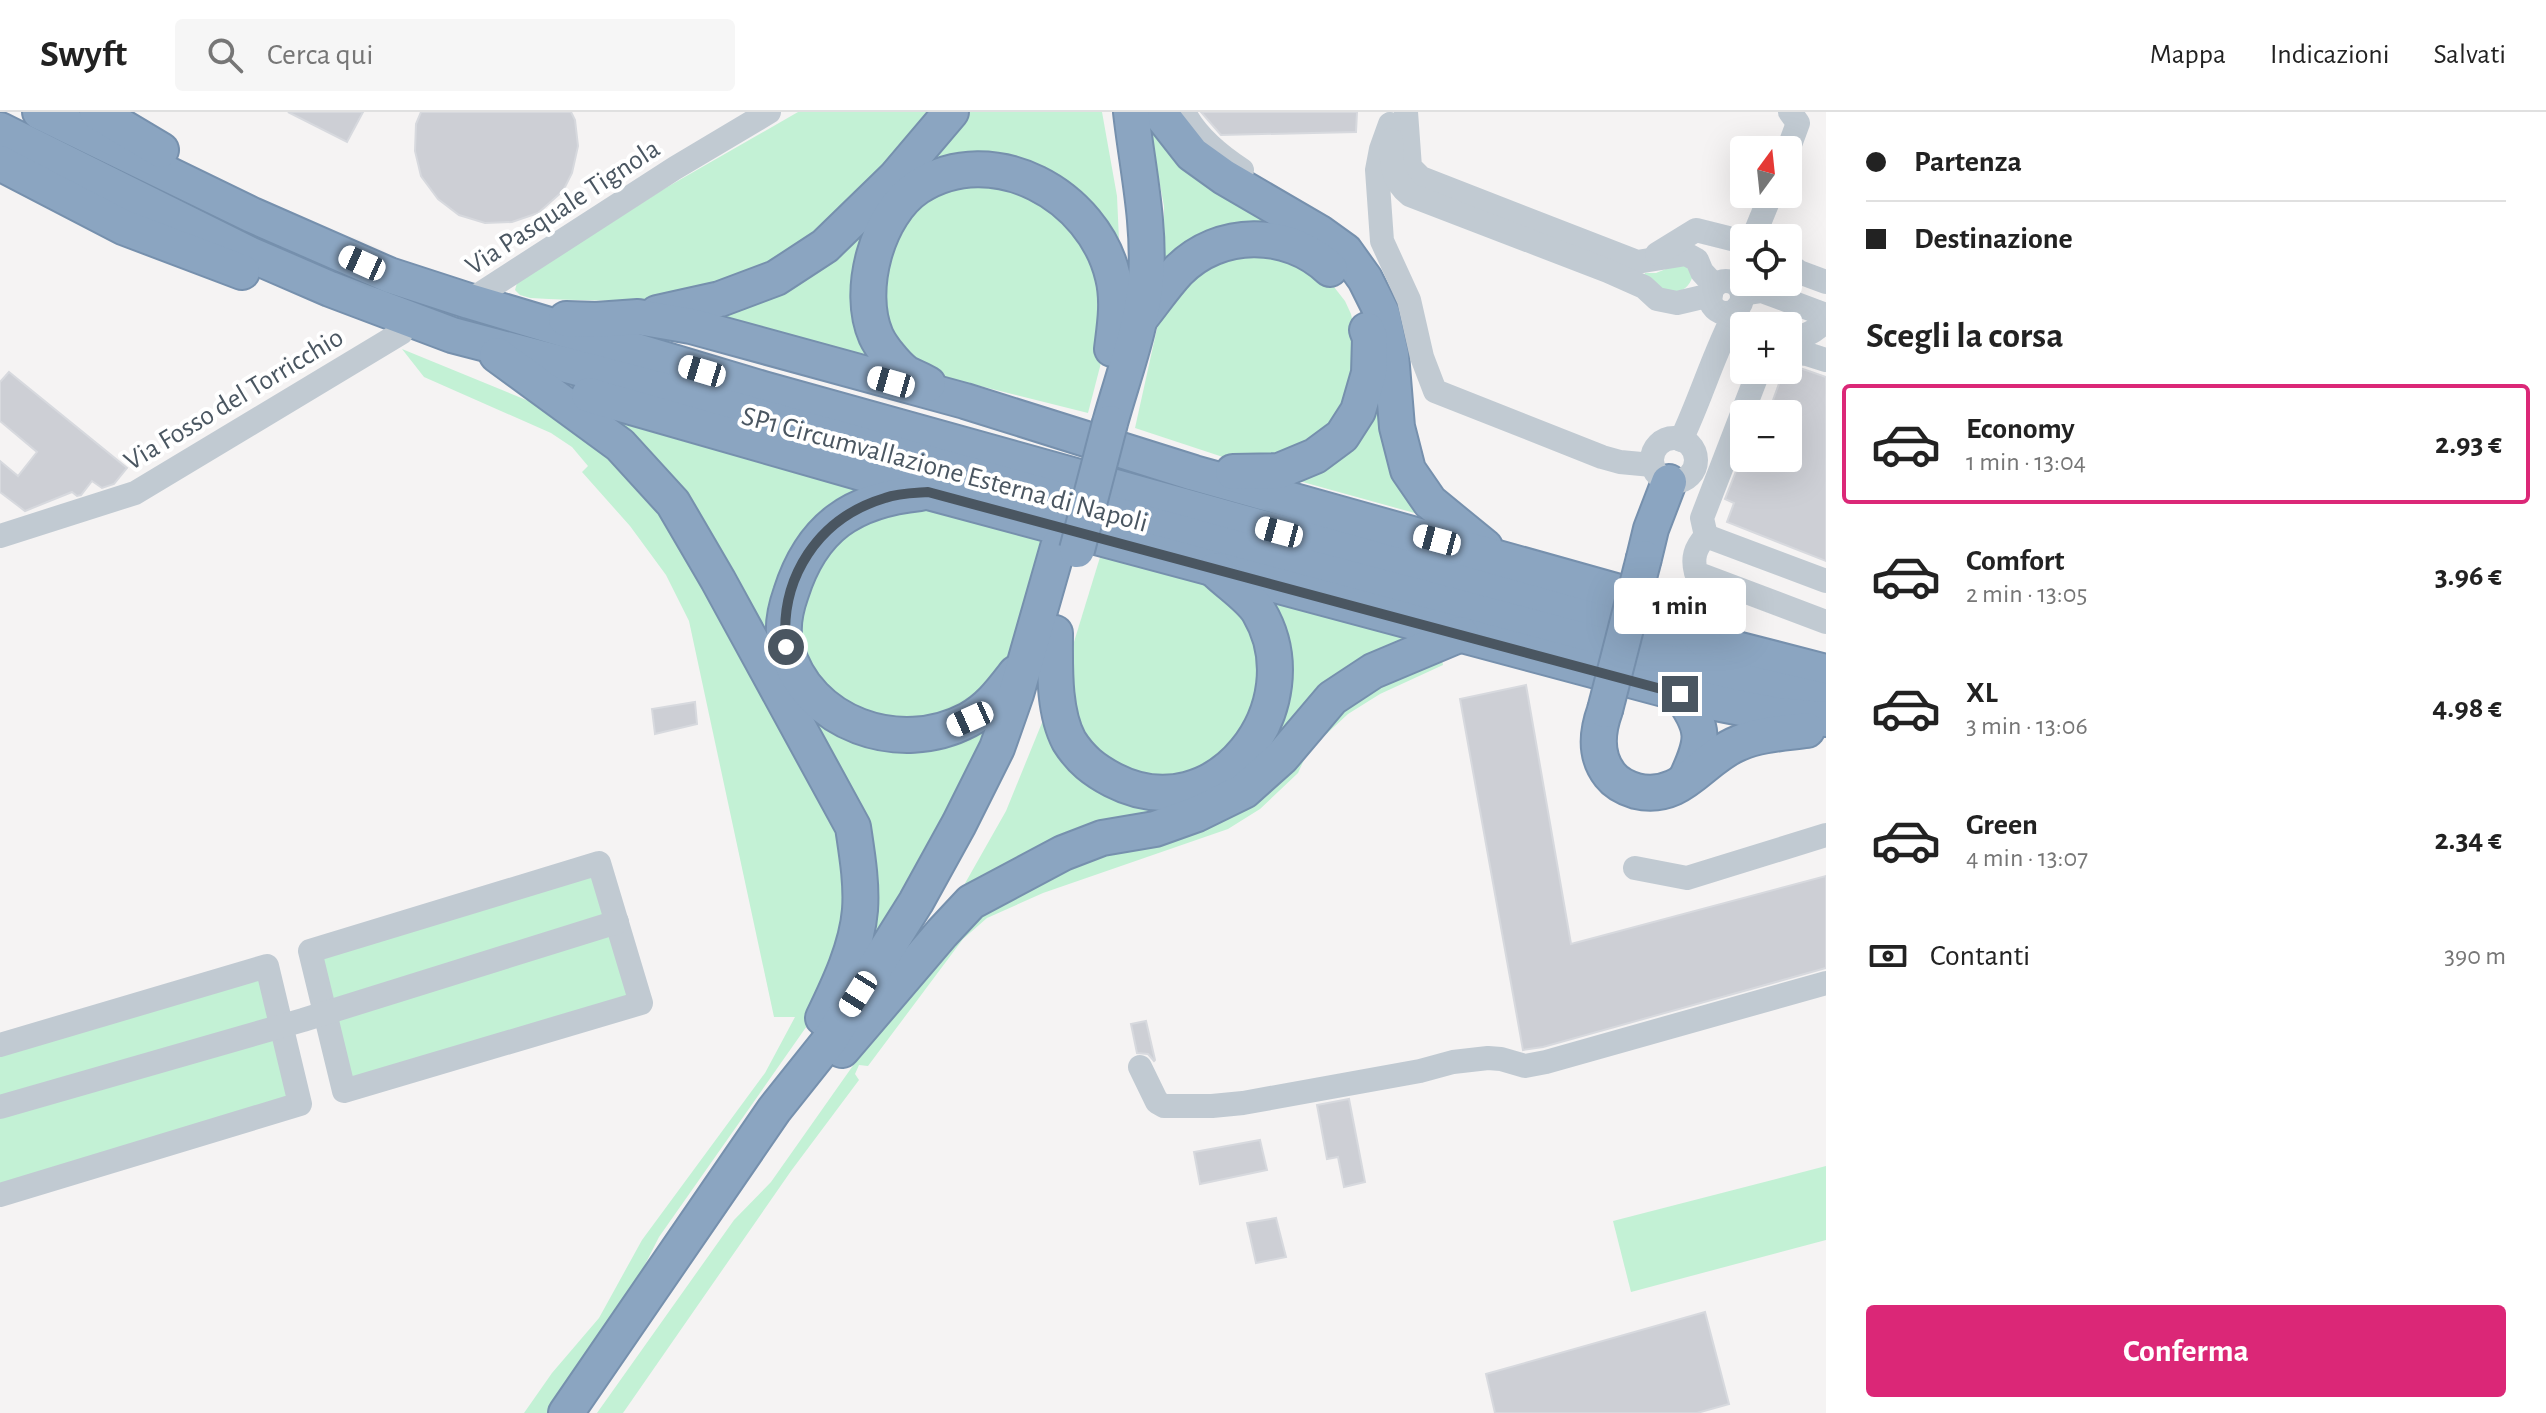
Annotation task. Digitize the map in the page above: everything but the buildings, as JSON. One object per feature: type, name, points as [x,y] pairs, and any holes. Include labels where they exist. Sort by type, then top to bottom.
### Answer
[{"type":"highway","name":"SP1 Circumvallazione Esterna di Napoli","points":[[40,112],[94,126],[252,215],[389,275],[520,317],[763,389],[1248,524],[1826,672]]},
{"type":"highway","points":[[520,317],[596,320],[638,317],[720,299],[776,278],[825,246],[895,178],[951,112]]},
{"type":"highway","points":[[1111,112],[1128,231],[1127,289],[1112,349]]},
{"type":"highway","points":[[566,1413],[774,1110],[829,1041],[916,902],[997,748],[1068,548],[1102,421],[1139,320],[1146,278],[1145,228],[1131,112]]},
{"type":"highway","points":[[1159,112],[1192,154],[1345,251],[1365,279],[1382,313],[1391,354],[1397,427],[1408,470],[1430,502],[1498,557]]},
{"type":"highway","name":"SP1 Circumvallazione Esterna di Napoli","points":[[0,130],[249,254],[430,327],[1243,550],[1723,677],[1826,701]]},
{"type":"highway","points":[[0,163],[123,227],[401,333],[528,377],[928,492],[1680,694],[1746,710],[1826,719]]},
{"type":"highway","points":[[965,401],[904,372],[876,337],[868,308],[869,272],[881,235],[897,209],[916,189],[940,176],[969,169],[1009,172],[1042,185],[1083,217],[1100,242],[1113,275],[1117,302],[1102,421]]},
{"type":"highway","points":[[1139,320],[1180,269],[1214,246],[1245,239],[1279,240],[1310,253],[1340,278],[1359,304],[1370,338],[1369,373],[1358,411],[1342,436],[1315,456],[1279,471],[1194,473]]},
{"type":"highway","points":[[638,317],[691,326],[965,401],[1194,473],[1655,602],[1681,614],[1706,642]]},
{"type":"highway","points":[[479,342],[620,445],[673,503],[853,827],[860,911],[849,957],[825,1016],[774,1110]]},
{"type":"highway","points":[[1661,473],[1644,558],[1598,731],[1601,757],[1612,777],[1621,785],[1646,793],[1660,793],[1675,788],[1738,743],[1826,728]]},
{"type":"highway","points":[[928,492],[888,496],[865,505],[822,534],[807,553],[796,576],[783,623],[786,647],[801,678],[823,704],[841,717],[862,728],[908,737],[970,719],[999,695],[1025,662]]},
{"type":"highway","points":[[1068,548],[1055,633],[1056,695],[1068,739],[1091,769],[1132,790],[1168,793],[1204,785],[1235,764],[1261,730],[1276,681],[1272,643],[1258,610],[1211,568]]},
{"type":"highway","points":[[580,1413],[638,1340],[837,1056],[963,852],[1010,753],[1055,633]]},
{"type":"highway","points":[[837,1056],[971,902],[1063,853],[1102,838],[1155,829],[1197,814],[1244,791],[1282,757],[1332,698],[1373,671],[1461,634]]},
{"type":"highway","points":[[1680,694],[1695,716],[1700,732],[1699,749],[1686,779]]},
{"type":"street","name":"Via Pasquale Tignola","points":[[469,301],[675,168],[769,112]]},
{"type":"street","points":[[1184,112],[1190,125],[1224,158],[1311,217],[1320,233]]},
{"type":"street","points":[[1790,112],[1798,123],[1793,136]]},
{"type":"street","points":[[1395,116],[1391,162],[1400,187],[1410,195],[1608,271],[1644,287],[1657,299],[1677,303],[1729,281],[1738,286],[1740,301],[1681,440]]},
{"type":"street","points":[[1395,116],[1381,149],[1377,170],[1382,241],[1409,300],[1422,357],[1435,391],[1604,447],[1620,462],[1661,473],[1676,482],[1688,478],[1695,467],[1695,453],[1687,443],[1668,439],[1662,442],[1654,452],[1661,473]]},
{"type":"street","points":[[1395,116],[1410,167],[1421,178],[1637,262],[1686,254],[1697,260],[1713,290]]},
{"type":"street","points":[[1380,217],[1385,208],[1410,195]]},
{"type":"street","points":[[1649,261],[1670,244],[1696,230],[1730,238]]},
{"type":"street","points":[[1802,273],[1826,282]]},
{"type":"street","points":[[1740,301],[1762,291],[1826,318],[1818,329],[1802,338]]},
{"type":"street","name":"Via Fosso del Torricchio","points":[[0,536],[135,493],[401,333]]},
{"type":"street","points":[[1802,353],[1826,360]]},
{"type":"street","points":[[1706,536],[1702,518],[1756,384]]},
{"type":"street","points":[[1706,536],[1826,581]]},
{"type":"street","points":[[1706,536],[1698,545],[1693,560],[1696,573],[1826,622]]},
{"type":"street","points":[[1635,868],[1687,878],[1826,835]]},
{"type":"street","points":[[599,863],[617,922],[641,1003],[344,1091],[310,951],[599,863]]},
{"type":"street","points":[[0,1107],[325,1013],[617,922]]},
{"type":"street","points":[[0,1045],[267,966],[300,1104],[0,1195]]},
{"type":"street","points":[[1140,1067],[1157,1102],[1164,1106],[1243,1103],[1420,1071],[1453,1062],[1488,1058],[1525,1066],[1546,1062],[1826,983]]},
{"type":"green space","points":[[798,112],[941,112],[836,216],[807,240],[745,278],[689,294],[644,299],[530,298],[515,290],[517,283],[662,190]]},
{"type":"green space","points":[[966,112],[1102,112],[1117,196],[1119,240],[1115,242],[1028,165],[885,208],[875,363],[703,311],[742,299]]},
{"type":"green space","points":[[1146,113],[1304,235],[1164,272],[1164,206]]},
{"type":"green space","points":[[962,185],[1013,185],[1086,230],[1109,332],[1088,413],[936,375],[892,344],[879,266],[916,205]]},
{"type":"green space","points":[[1258,248],[1327,278],[1345,301],[1357,343],[1348,407],[1303,450],[1232,460],[1135,428],[1160,315],[1186,276]]},
{"type":"green space","points":[[1683,262],[1693,275],[1684,289],[1671,291],[1643,279],[1645,273],[1656,273]]},
{"type":"green space","points":[[402,349],[553,411],[640,472],[847,832],[854,910],[816,1013],[659,1237],[620,1314],[550,1413],[524,1413],[552,1373],[599,1318],[642,1240],[765,1073],[795,1017],[774,1017],[689,621],[666,575],[630,526],[582,472],[588,466],[572,447],[551,433],[424,377]]},
{"type":"green space","points":[[1373,392],[1429,517],[1299,481],[1293,475]]},
{"type":"green space","points":[[599,412],[867,486],[832,505],[810,524],[797,544],[781,585],[831,719],[992,721],[961,798],[862,966],[877,919],[878,892],[873,850]]},
{"type":"green space","points":[[910,501],[1054,539],[1016,667],[943,726],[850,710],[817,676],[803,647],[800,631],[799,615],[820,550],[842,526]]},
{"type":"green space","points":[[1101,554],[1220,586],[1264,640],[1253,737],[1174,782],[1112,765],[1079,730],[1066,668]]},
{"type":"green space","points":[[1261,592],[1422,633],[1249,774],[959,894],[1006,811],[1048,708],[1146,798],[1281,724],[1291,685],[1289,655],[1279,626]]},
{"type":"green space","points":[[1441,655],[1443,665],[1380,694],[1348,714],[1308,751],[1298,773],[1260,809],[1228,829],[1043,893],[987,918],[963,939],[868,1066],[859,1065],[855,1074],[859,1080],[791,1171],[623,1413],[597,1413],[734,1220],[771,1182],[933,952],[1026,878],[1187,822],[1355,693]]},
{"type":"green space","points":[[596,870],[609,915],[330,1002],[319,954]]},
{"type":"green space","points":[[614,931],[632,997],[349,1082],[334,1016]]},
{"type":"green space","points":[[262,974],[274,1023],[0,1101],[0,1052]]},
{"type":"green space","points":[[276,1034],[290,1100],[0,1186],[0,1116]]},
{"type":"green space","points":[[1826,1166],[1826,1240],[1631,1292],[1613,1221]]},
{"type":"route","points":[[786,647],[783,623],[788,600],[807,553],[822,534],[865,505],[888,496],[928,492],[1680,694]]}]
